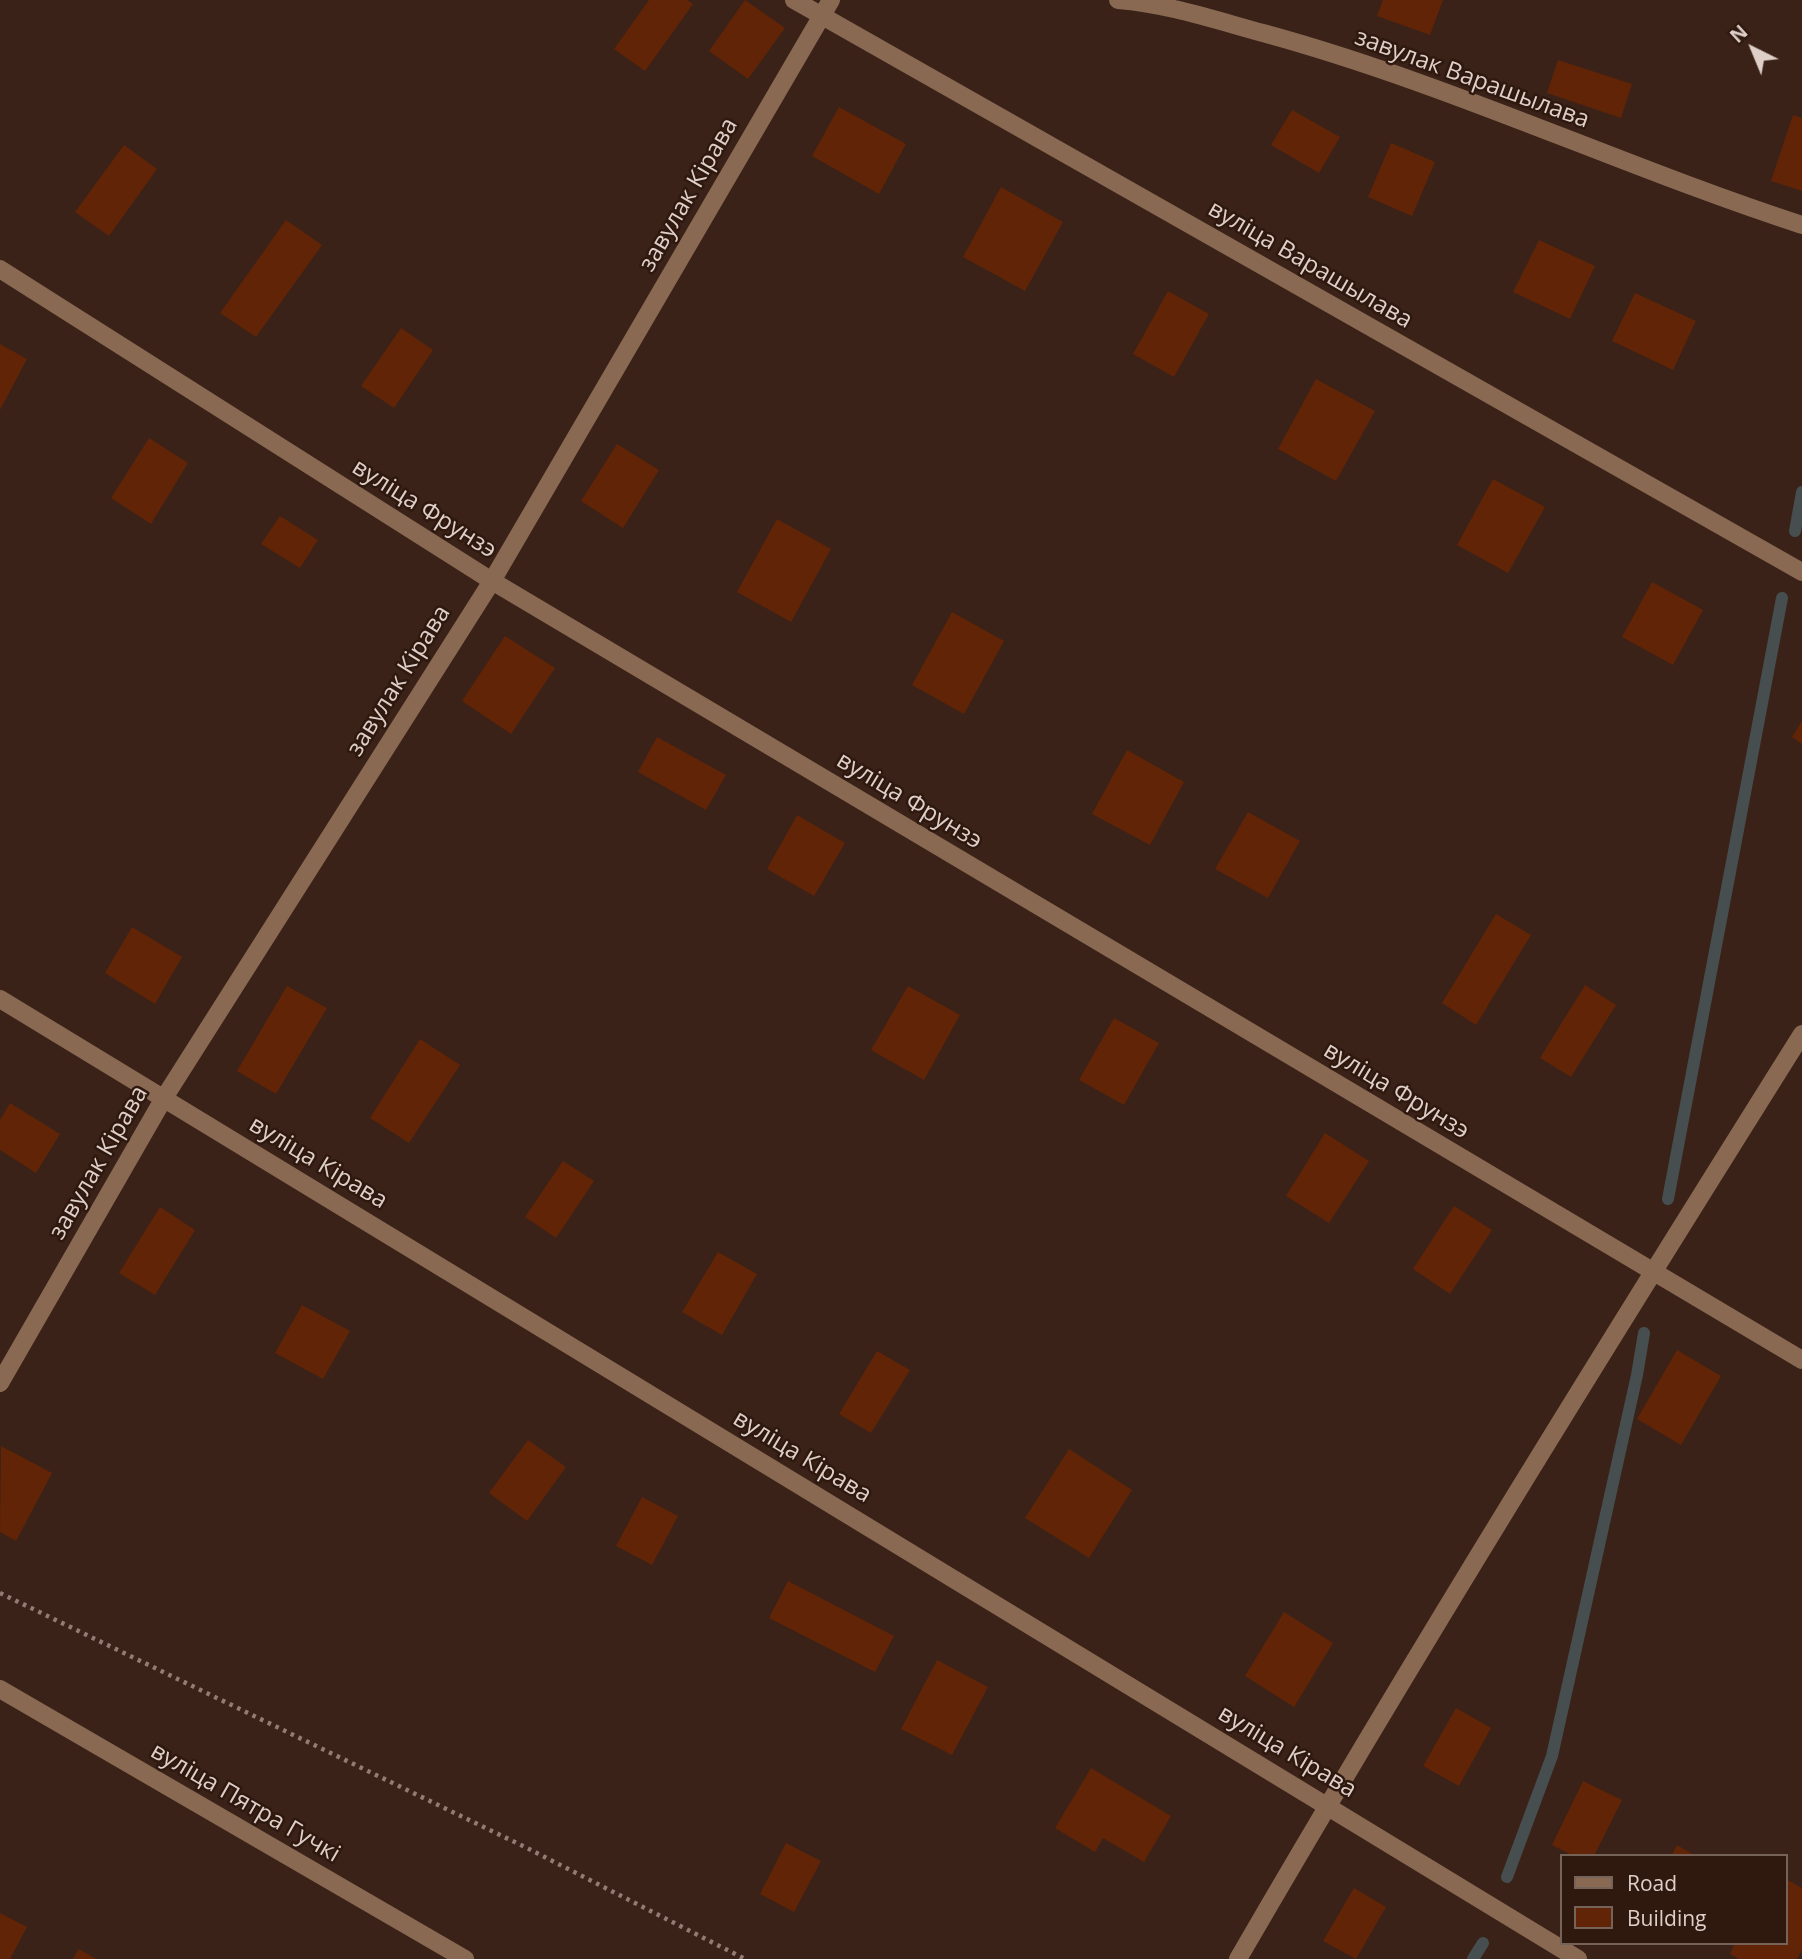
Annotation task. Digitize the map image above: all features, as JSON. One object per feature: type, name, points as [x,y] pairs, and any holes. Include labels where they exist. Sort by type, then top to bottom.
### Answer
[{"type":"street","name":"вуліца Варашылава","points":[[794,0],[1802,572]]},
{"type":"street","name":"завулак Кірава","points":[[0,1382],[164,1098],[492,581],[831,0]]},
{"type":"street","name":"завулак Варашылава","points":[[1118,0],[1151,3],[1303,44],[1384,70],[1713,196],[1802,225]]},
{"type":"street","name":"вуліца Фрунзэ","points":[[0,269],[492,581],[1802,1360]]},
{"type":"street","name":"вуліца Кірава","points":[[0,999],[1578,1959]]},
{"type":"street","points":[[1238,1959],[1327,1806],[1653,1272],[1802,1034]]},
{"type":"street","name":"вуліца Пятра Гучкі","points":[[0,1689],[465,1959]]},
{"type":"path","points":[[0,1593],[527,1848],[745,1959]]},
{"type":"building","points":[[649,0],[687,0],[693,4],[645,71],[614,49]]},
{"type":"building","points":[[745,0],[785,28],[748,79],[709,51]]},
{"type":"building","points":[[1383,0],[1443,0],[1430,35],[1377,16]]},
{"type":"building","points":[[1558,60],[1632,84],[1621,118],[1547,93]]},
{"type":"building","points":[[839,107],[906,144],[879,194],[812,156]]},
{"type":"building","points":[[1292,110],[1340,137],[1319,173],[1271,145]]},
{"type":"building","points":[[1793,115],[1802,118],[1802,191],[1771,181]]},
{"type":"building","points":[[1391,143],[1435,162],[1412,216],[1368,197]]},
{"type":"building","points":[[124,145],[157,169],[109,236],[75,212]]},
{"type":"building","points":[[1001,187],[1063,222],[1025,291],[963,257]]},
{"type":"building","points":[[286,220],[322,245],[256,337],[220,313]]},
{"type":"building","points":[[1539,240],[1595,266],[1570,319],[1513,292]]},
{"type":"building","points":[[1168,291],[1209,314],[1174,377],[1133,354]]},
{"type":"building","points":[[1635,293],[1696,321],[1673,370],[1612,341]]},
{"type":"building","points":[[401,328],[433,350],[394,408],[361,386]]},
{"type":"building","points":[[0,344],[27,359],[0,410]]},
{"type":"building","points":[[1316,379],[1375,411],[1336,481],[1278,449]]},
{"type":"building","points":[[149,438],[188,463],[151,524],[111,498]]},
{"type":"building","points":[[617,444],[659,470],[623,528],[581,501]]},
{"type":"building","points":[[1493,479],[1545,507],[1508,573],[1457,545]]},
{"type":"building","points":[[280,516],[318,540],[300,568],[261,544]]},
{"type":"building","points":[[777,519],[831,549],[791,622],[737,592]]},
{"type":"building","points":[[1652,582],[1703,610],[1673,665],[1622,637]]},
{"type":"building","points":[[952,612],[1004,641],[964,714],[912,685]]},
{"type":"building","points":[[505,636],[555,668],[511,734],[462,701]]},
{"type":"building","points":[[1802,721],[1802,744],[1792,737]]},
{"type":"building","points":[[657,737],[726,775],[706,810],[638,772]]},
{"type":"building","points":[[1127,750],[1184,782],[1150,845],[1092,814]]},
{"type":"building","points":[[1248,812],[1300,841],[1268,898],[1215,869]]},
{"type":"building","points":[[797,815],[845,843],[814,896],[767,869]]},
{"type":"building","points":[[1496,914],[1531,935],[1476,1025],[1442,1003]]},
{"type":"building","points":[[132,927],[182,957],[155,1004],[105,973]]},
{"type":"building","points":[[1585,985],[1616,1005],[1571,1077],[1540,1058]]},
{"type":"building","points":[[287,986],[327,1008],[276,1094],[237,1071]]},
{"type":"building","points":[[908,986],[960,1015],[924,1080],[871,1050]]},
{"type":"building","points":[[1114,1018],[1159,1043],[1124,1105],[1079,1080]]},
{"type":"building","points":[[420,1039],[460,1065],[409,1143],[370,1118]]},
{"type":"building","points":[[10,1103],[60,1134],[36,1173],[0,1150],[0,1120]]},
{"type":"building","points":[[1325,1133],[1369,1161],[1329,1223],[1286,1196]]},
{"type":"building","points":[[563,1161],[594,1181],[556,1238],[525,1217]]},
{"type":"building","points":[[1454,1206],[1492,1230],[1450,1294],[1413,1269]]},
{"type":"building","points":[[160,1207],[195,1230],[155,1295],[119,1273]]},
{"type":"building","points":[[718,1252],[757,1274],[722,1335],[682,1312]]},
{"type":"building","points":[[302,1305],[350,1331],[323,1379],[275,1353]]},
{"type":"building","points":[[1677,1350],[1721,1376],[1681,1445],[1637,1419]]},
{"type":"building","points":[[877,1351],[910,1370],[871,1433],[839,1414]]},
{"type":"building","points":[[528,1440],[566,1467],[527,1521],[489,1493]]},
{"type":"building","points":[[1,1446],[52,1473],[16,1541],[0,1532]]},
{"type":"building","points":[[1069,1449],[1132,1490],[1089,1558],[1025,1518]]},
{"type":"building","points":[[642,1497],[678,1516],[652,1565],[616,1546]]},
{"type":"building","points":[[788,1581],[894,1636],[875,1672],[769,1618]]},
{"type":"building","points":[[1284,1612],[1333,1643],[1294,1707],[1245,1676]]},
{"type":"building","points":[[937,1660],[988,1687],[952,1755],[901,1729]]},
{"type":"building","points":[[1456,1708],[1491,1728],[1459,1786],[1423,1766]]},
{"type":"building","points":[[1091,1768],[1171,1816],[1144,1862],[1103,1838],[1095,1852],[1055,1828]]},
{"type":"building","points":[[1583,1781],[1622,1800],[1595,1854],[1570,1854],[1552,1845]]},
{"type":"building","points":[[786,1843],[821,1861],[794,1912],[760,1894]]},
{"type":"building","points":[[1677,1845],[1693,1854],[1672,1854]]},
{"type":"building","points":[[1788,1880],[1802,1888],[1802,1950],[1797,1959],[1739,1959],[1730,1954],[1734,1945],[1788,1945]]},
{"type":"building","points":[[1354,1888],[1386,1907],[1356,1959],[1323,1941]]},
{"type":"building","points":[[0,1913],[27,1927],[10,1959],[0,1959]]},
{"type":"building","points":[[79,1949],[96,1959],[73,1959]]},
{"type":"waterway","points":[[1795,531],[1802,492]]},
{"type":"waterway","points":[[1668,1199],[1782,598]]},
{"type":"waterway","points":[[1507,1877],[1552,1756],[1644,1333]]},
{"type":"waterway","points":[[1473,1959],[1483,1943]]}]
